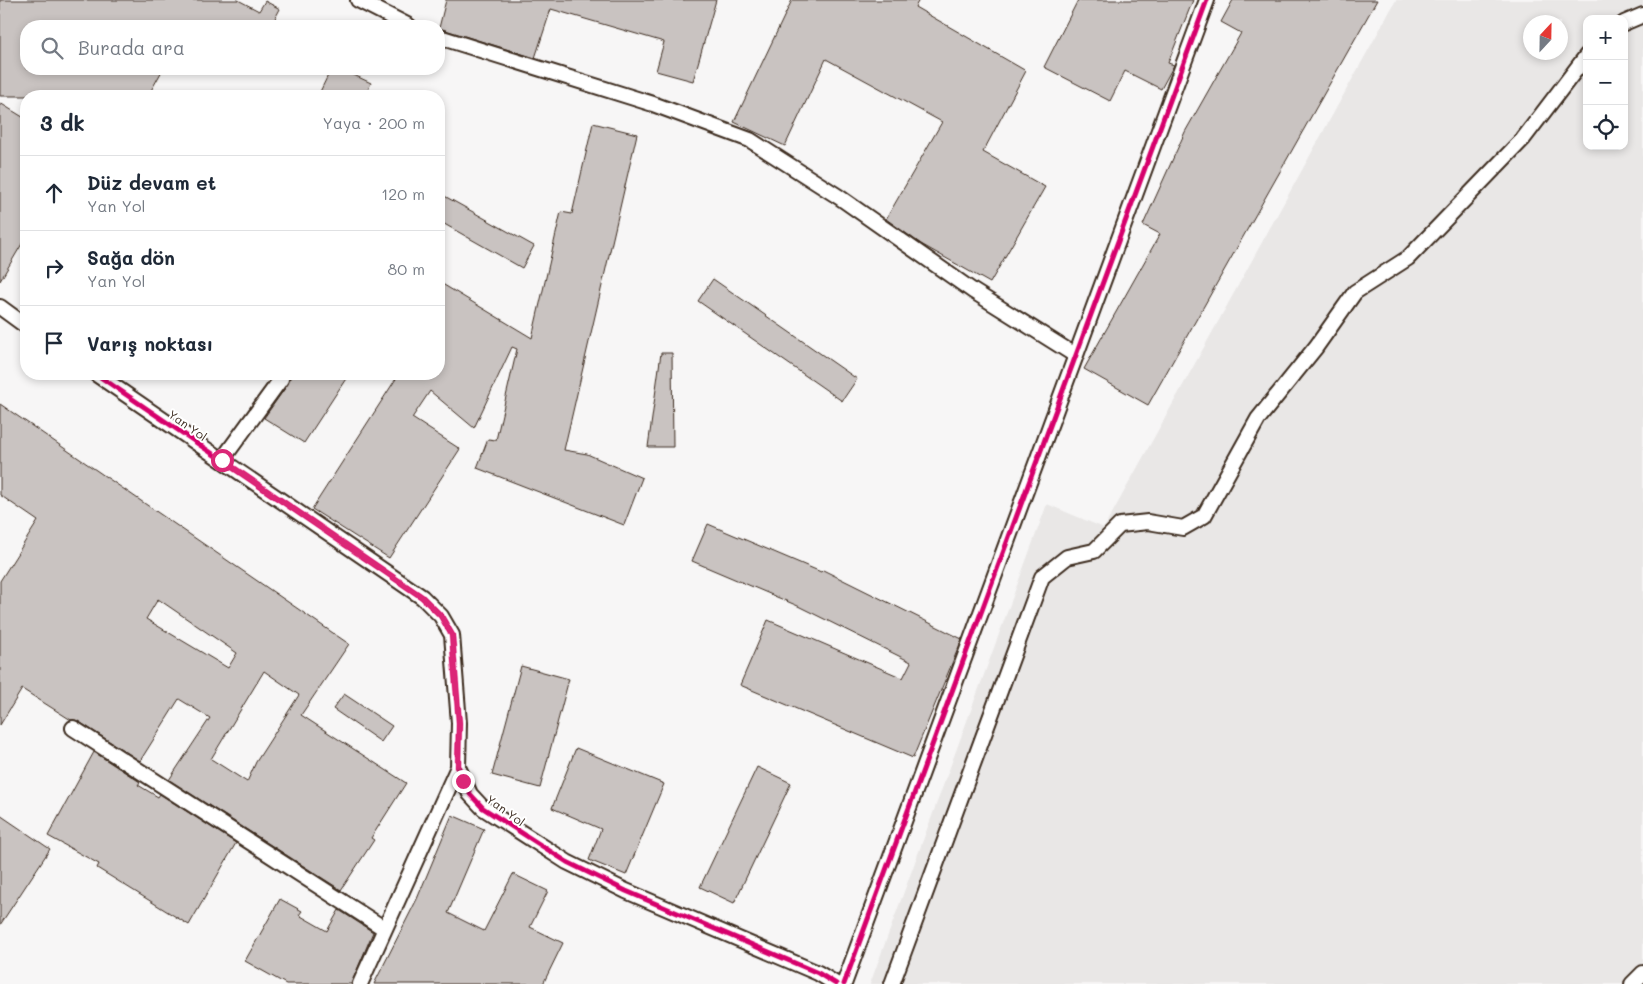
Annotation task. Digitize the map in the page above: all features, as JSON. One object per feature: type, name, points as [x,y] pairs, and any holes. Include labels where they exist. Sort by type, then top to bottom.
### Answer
[{"type":"street","points":[[358,0],[397,20]]},
{"type":"street","points":[[844,984],[1207,0]]},
{"type":"street","points":[[1628,21],[1643,14]]},
{"type":"street","points":[[445,39],[653,104],[750,140],[839,197],[973,291],[1075,355]]},
{"type":"street","points":[[892,984],[1042,577],[1067,557],[1094,551],[1120,524],[1148,522],[1183,528],[1204,516],[1258,419],[1316,348],[1355,292],[1408,258],[1523,139],[1584,60]]},
{"type":"street","points":[[0,308],[20,322]]},
{"type":"street","name":"Yan Yol","points":[[105,380],[422,597],[441,616],[452,635],[456,661],[459,723],[458,767],[470,794],[483,808],[567,862],[626,891],[818,973],[836,984]]},
{"type":"street","points":[[222,460],[280,380]]},
{"type":"street","points":[[73,728],[385,929]]},
{"type":"street","points":[[360,984],[458,767]]},
{"type":"street","points":[[1632,984],[1643,973]]},
{"type":"shaded area","points":[[1396,0],[1643,0],[1643,984],[870,984],[1047,504],[1104,528]]},
{"type":"building","points":[[0,0],[238,0],[259,11],[265,1],[280,9],[274,20],[20,20],[20,75],[160,75],[151,90],[20,90],[20,96],[0,96]]},
{"type":"building","points":[[446,0],[716,0],[693,81],[656,71],[664,42],[551,9],[535,58],[445,30],[445,20],[441,20]]},
{"type":"building","points":[[792,0],[919,0],[915,7],[1026,71],[983,152],[1045,187],[990,283],[921,244],[886,219],[942,122],[826,59],[785,146],[734,122]]},
{"type":"building","points":[[1078,0],[1193,0],[1168,63],[1174,65],[1161,89],[1125,71],[1110,101],[1044,67]]},
{"type":"building","points":[[1233,0],[1377,0],[1148,405],[1084,369],[1160,234],[1143,225],[1185,132],[1241,33],[1221,22]]},
{"type":"building","points":[[328,75],[354,75],[371,83],[368,90],[321,90]]},
{"type":"building","points":[[0,103],[20,115],[20,247],[0,281]]},
{"type":"building","points":[[593,123],[637,134],[564,450],[587,454],[642,478],[624,525],[477,468],[488,439],[496,440],[517,349],[512,347],[474,428],[430,391],[412,418],[460,449],[389,558],[312,509],[395,380],[445,380],[445,286],[532,338],[561,212],[572,214]]},
{"type":"building","points":[[445,196],[534,246],[522,268],[445,224]]},
{"type":"building","points":[[713,279],[857,379],[842,401],[698,301]]},
{"type":"building","points":[[661,353],[672,353],[673,447],[648,447]]},
{"type":"building","points":[[289,380],[345,380],[304,443],[264,418]]},
{"type":"building","points":[[0,404],[349,644],[301,715],[406,783],[371,838],[374,840],[341,890],[169,780],[210,718],[179,699],[140,761],[78,721],[71,720],[22,689],[0,725],[0,581],[38,521],[0,495]],"holes":[[[158,599],[237,653],[228,668],[146,619]],[[264,671],[299,695],[256,762],[247,782],[211,759]]]},
{"type":"building","points":[[708,524],[821,572],[823,570],[962,639],[913,758],[740,685],[768,620],[903,678],[911,662],[798,606],[692,561]]},
{"type":"building","points":[[521,666],[569,679],[540,788],[492,775]]},
{"type":"building","points":[[344,694],[392,726],[381,742],[333,709]]},
{"type":"building","points":[[576,748],[664,784],[626,875],[589,860],[601,829],[552,808]]},
{"type":"building","points":[[94,752],[140,782],[138,785],[158,797],[160,794],[236,843],[189,925],[97,868],[99,864],[48,836]]},
{"type":"building","points":[[757,767],[791,783],[734,903],[700,887]]},
{"type":"building","points":[[0,815],[50,849],[0,925]]},
{"type":"building","points":[[452,815],[484,829],[448,913],[484,931],[513,874],[548,891],[530,927],[563,943],[543,984],[374,984],[417,899]]},
{"type":"building","points":[[280,899],[302,911],[299,915],[327,931],[339,910],[373,932],[351,984],[286,984],[245,961]]},
{"type":"cycle path","points":[[844,984],[1207,0]]},
{"type":"cycle path","points":[[105,380],[422,597],[441,616],[452,635],[459,723],[458,767],[470,794],[483,808],[567,862],[626,891],[818,973],[836,984]]},
{"type":"route","points":[[222,460],[422,597],[441,616],[452,635],[456,661],[459,723],[458,767],[463,781]]}]
